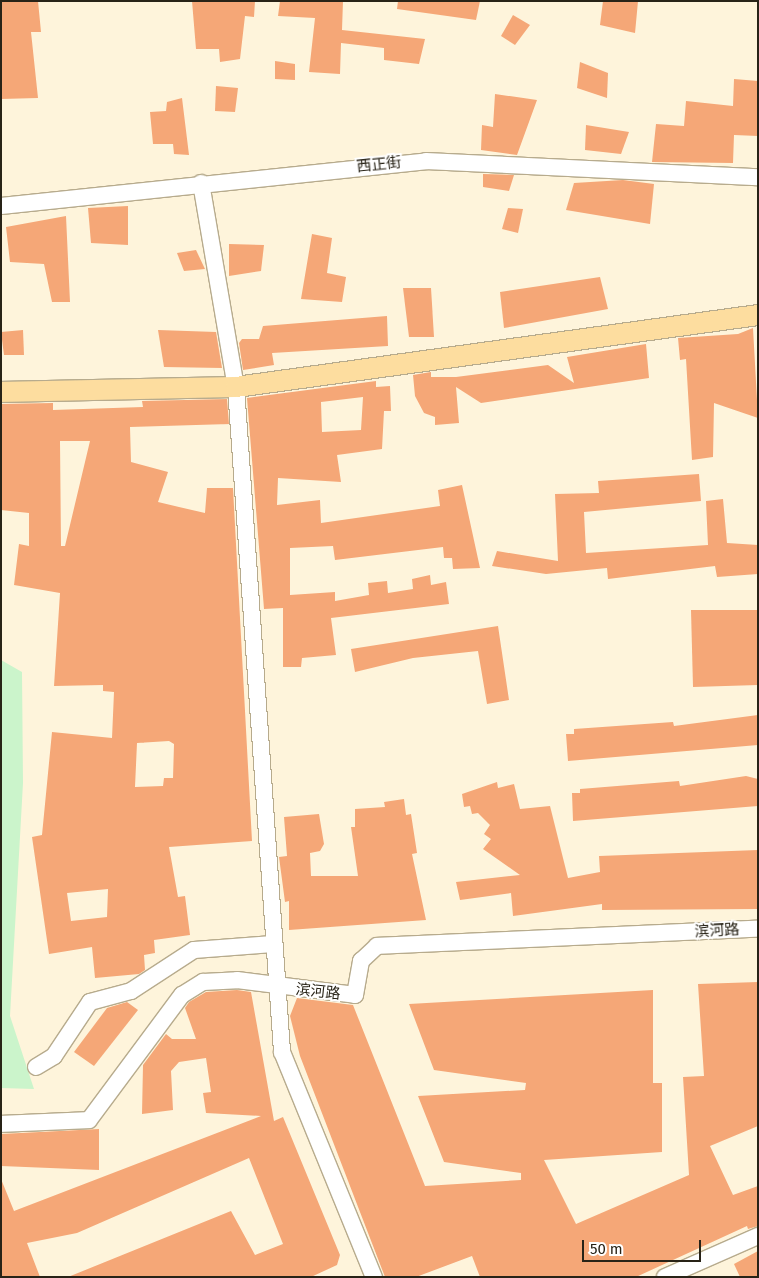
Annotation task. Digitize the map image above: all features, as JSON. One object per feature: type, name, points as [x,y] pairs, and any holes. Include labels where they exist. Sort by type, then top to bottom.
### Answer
[{"type":"main road","points":[[1,392],[236,387],[758,316]]},
{"type":"street","name":"西正街","points":[[1,206],[201,183],[426,161],[758,177]]},
{"type":"street","points":[[201,183],[236,387],[282,1052],[374,1277]]},
{"type":"street","name":"滨河路","points":[[1,1124],[89,1120],[168,1011],[193,986],[236,980],[277,988],[355,995],[361,961],[378,946],[758,929]]},
{"type":"street","points":[[36,1067],[54,1056],[90,1002],[131,992],[194,950],[274,944]]},
{"type":"street","points":[[664,1277],[758,1236]]},
{"type":"green space","points":[[1,660],[22,672],[23,783],[10,1016],[34,1089],[1,1088]]},
{"type":"building","points":[[1,1],[38,1],[41,32],[31,32],[38,98],[1,99]]},
{"type":"building","points":[[192,1],[255,1],[254,17],[245,16],[240,59],[220,62],[219,49],[196,49]]},
{"type":"building","points":[[280,1],[343,1],[342,30],[425,39],[419,64],[384,60],[384,48],[341,43],[340,74],[309,72],[315,18],[278,16]]},
{"type":"building","points":[[398,1],[480,1],[476,20],[397,9]]},
{"type":"building","points":[[603,1],[638,1],[635,33],[600,25]]},
{"type":"building","points":[[513,15],[530,25],[515,45],[501,36]]},
{"type":"building","points":[[275,61],[295,64],[295,80],[275,79]]},
{"type":"building","points":[[580,62],[608,73],[607,98],[577,88]]},
{"type":"building","points":[[734,79],[758,81],[758,136],[734,135],[733,163],[652,162],[656,124],[684,126],[686,101],[733,106]]},
{"type":"building","points":[[216,86],[238,88],[235,112],[215,111]]},
{"type":"building","points":[[495,94],[537,100],[517,155],[481,150],[482,125],[493,127]]},
{"type":"building","points":[[182,98],[189,155],[174,154],[173,144],[153,144],[150,112],[166,111],[167,102]]},
{"type":"building","points":[[586,125],[629,132],[621,154],[585,150]]},
{"type":"building","points":[[483,174],[514,175],[509,191],[483,187]]},
{"type":"building","points":[[623,180],[654,184],[650,224],[566,210],[574,183]]},
{"type":"building","points":[[128,206],[128,245],[91,243],[88,208]]},
{"type":"building","points":[[508,208],[523,209],[518,233],[502,229]]},
{"type":"building","points":[[66,216],[70,302],[52,302],[44,264],[10,262],[6,227]]},
{"type":"building","points":[[312,234],[332,238],[327,273],[346,277],[342,302],[301,299]]},
{"type":"building","points":[[229,244],[264,245],[261,271],[229,276]]},
{"type":"building","points":[[196,250],[205,269],[184,271],[177,253]]},
{"type":"building","points":[[600,277],[608,309],[504,328],[500,292]]},
{"type":"building","points":[[403,288],[431,288],[434,337],[409,337]]},
{"type":"building","points":[[387,316],[388,346],[272,353],[274,365],[243,370],[239,343],[242,339],[259,339],[263,326]]},
{"type":"building","points":[[753,328],[758,418],[714,403],[713,457],[692,460],[686,359],[680,360],[678,338],[738,334]]},
{"type":"building","points":[[23,330],[24,355],[4,355],[1,332]]},
{"type":"building","points":[[158,330],[216,332],[222,368],[164,367]]},
{"type":"building","points":[[646,344],[649,378],[481,403],[456,387],[459,423],[435,425],[435,417],[424,413],[415,396],[413,375],[431,372],[431,377],[456,377],[548,365],[574,383],[567,357]]},
{"type":"building","points":[[376,381],[376,387],[390,386],[391,411],[384,411],[382,449],[337,455],[341,482],[278,478],[277,505],[320,500],[321,523],[440,506],[438,490],[462,485],[480,568],[453,569],[452,558],[444,558],[443,547],[335,560],[333,546],[290,548],[290,595],[335,592],[335,601],[369,595],[368,583],[387,581],[388,593],[413,589],[412,579],[430,575],[431,585],[446,582],[449,604],[331,618],[336,655],[302,658],[301,667],[283,667],[283,608],[264,609],[247,398]],"holes":[[[363,397],[361,430],[322,432],[321,402]]]},
{"type":"building","points":[[227,399],[229,424],[130,427],[131,462],[168,472],[158,502],[205,513],[207,488],[233,488],[252,841],[169,847],[178,897],[185,896],[190,935],[154,940],[155,953],[144,955],[145,970],[139,974],[95,978],[92,947],[49,954],[32,837],[42,835],[52,732],[112,738],[114,692],[103,691],[103,685],[54,686],[60,593],[14,585],[19,544],[29,546],[29,513],[1,510],[1,404],[53,403],[53,410],[143,407],[142,401]],"holes":[[[60,441],[90,441],[65,546],[61,546]],[[169,741],[174,744],[173,778],[164,778],[163,786],[135,787],[137,743]],[[108,889],[107,917],[71,921],[67,893]]]},
{"type":"building","points":[[699,474],[701,501],[584,512],[586,553],[708,545],[706,501],[723,499],[727,543],[758,545],[758,574],[717,577],[715,566],[608,579],[607,568],[546,574],[492,566],[497,551],[558,561],[555,494],[599,493],[598,481]]},
{"type":"building","points":[[691,610],[758,610],[758,685],[693,687]]},
{"type":"building","points":[[498,626],[509,700],[487,704],[478,651],[413,658],[355,672],[351,649]]},
{"type":"building","points":[[758,715],[758,745],[568,761],[566,734],[574,734],[574,729],[673,722],[674,726]]},
{"type":"building","points":[[746,776],[758,779],[758,806],[573,821],[572,793],[580,793],[580,789],[679,781],[680,786]]},
{"type":"building","points":[[497,782],[498,788],[514,784],[520,809],[550,806],[568,878],[600,872],[599,856],[758,850],[758,909],[602,910],[602,904],[513,916],[511,893],[460,900],[456,882],[520,875],[483,849],[491,839],[484,834],[490,825],[478,813],[472,814],[470,806],[464,807],[462,794]]},
{"type":"building","points":[[404,799],[406,815],[411,814],[417,853],[412,854],[426,920],[289,930],[289,901],[285,902],[279,857],[287,856],[284,817],[319,814],[324,844],[320,851],[310,853],[311,876],[358,876],[351,827],[355,827],[355,809],[385,807],[384,802]]},
{"type":"building","points":[[758,982],[758,1126],[710,1146],[733,1195],[758,1186],[758,1226],[748,1229],[747,1226],[636,1277],[480,1277],[472,1256],[416,1277],[385,1277],[300,1056],[290,1016],[297,998],[353,1005],[425,1186],[521,1180],[521,1173],[444,1162],[418,1096],[525,1090],[526,1083],[434,1070],[409,1004],[653,990],[653,1083],[662,1083],[662,1152],[544,1160],[576,1224],[689,1175],[683,1077],[704,1076],[698,984]]},
{"type":"building","points":[[237,990],[251,992],[274,1121],[283,1117],[340,1255],[337,1265],[311,1277],[68,1277],[231,1211],[255,1255],[283,1244],[249,1158],[77,1233],[27,1243],[40,1277],[1,1277],[1,1179],[14,1211],[261,1116],[206,1113],[203,1093],[211,1092],[206,1058],[179,1062],[171,1071],[173,1110],[142,1114],[143,1065],[166,1034],[172,1039],[196,1039],[185,1008],[189,1002],[206,992]]},
{"type":"building","points":[[127,1002],[138,1010],[94,1066],[74,1052],[107,1008]]},
{"type":"building","points":[[99,1129],[99,1170],[1,1166],[1,1134]]},
{"type":"building","points":[[758,1251],[758,1277],[740,1277],[734,1264]]}]
